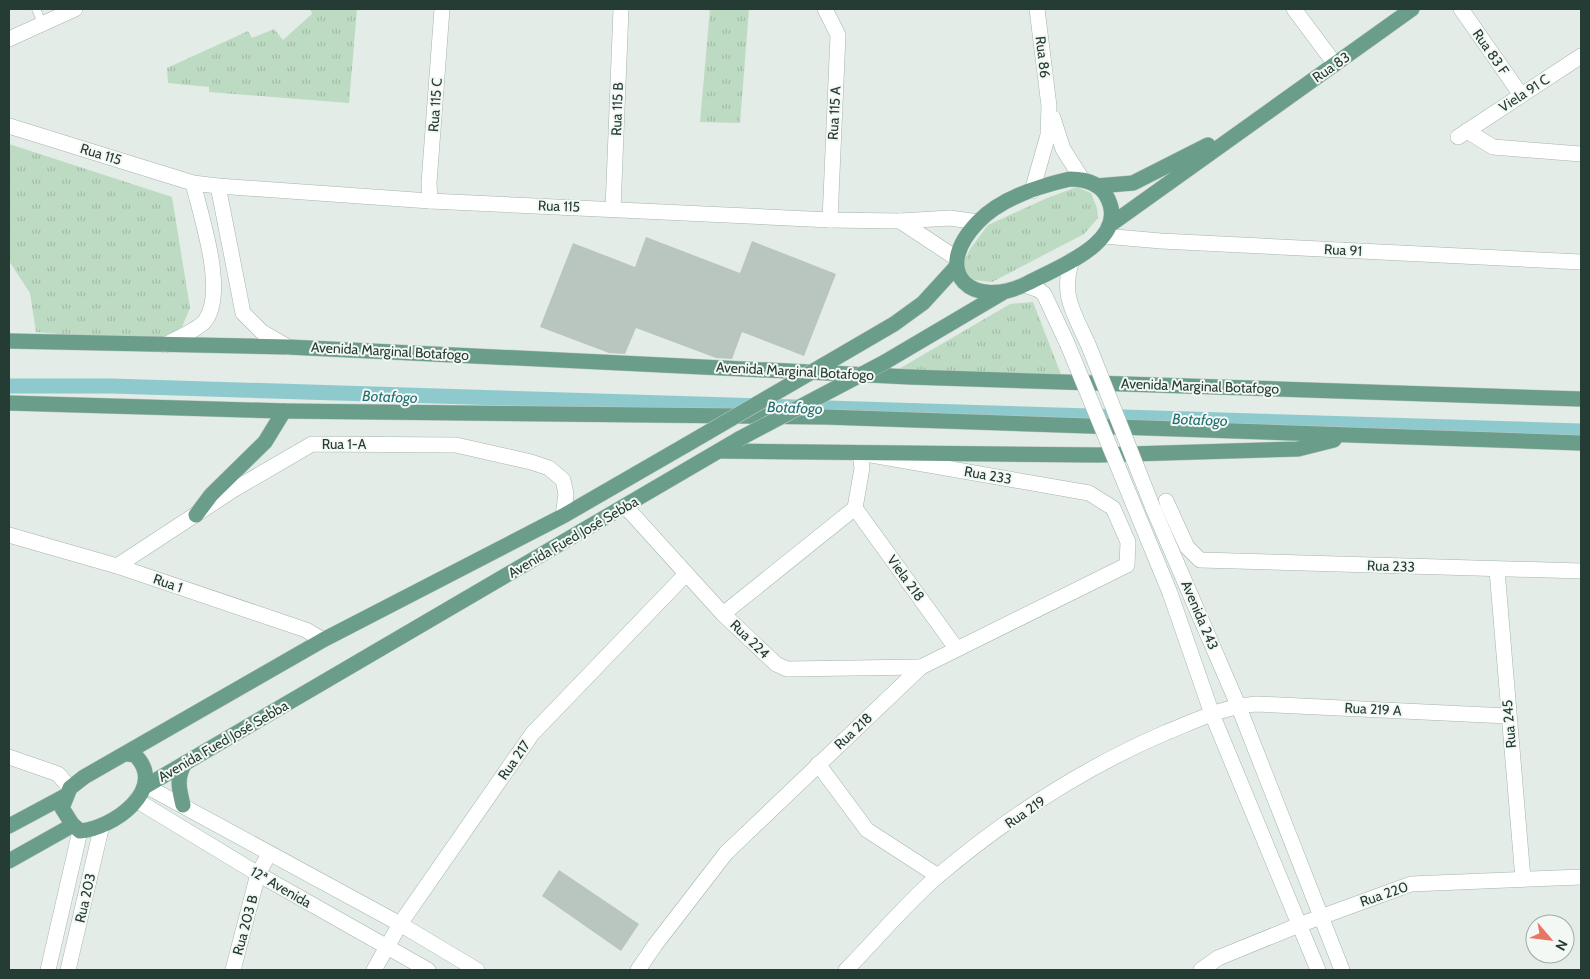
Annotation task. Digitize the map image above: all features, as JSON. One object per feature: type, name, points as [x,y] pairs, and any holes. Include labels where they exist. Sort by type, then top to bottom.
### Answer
[{"type":"main road","name":"Rua 83","points":[[1002,292],[1024,285],[1092,248],[1107,230],[1249,124],[1412,9]]},
{"type":"main road","name":"Rua 83","points":[[1097,186],[1133,183],[1249,124]]},
{"type":"main road","name":"Avenida Fued José Sebba","points":[[68,792],[107,764],[128,754],[323,640],[563,516],[902,319],[923,303],[956,263],[964,240],[978,222],[994,209],[1052,183],[1070,179],[1082,179]]},
{"type":"main road","points":[[1082,179],[1097,186],[1108,199],[1112,213],[1107,230]]},
{"type":"main road","points":[[956,263],[964,283],[974,289],[1002,292]]},
{"type":"main road","name":"Avenida Fued José Sebba","points":[[146,786],[739,439],[884,362],[1002,292]]},
{"type":"main road","name":"Avenida Marginal Botafogo","points":[[9,340],[165,345],[288,346],[910,377],[1581,399]]},
{"type":"main road","points":[[9,403],[284,411],[826,417],[1581,443]]},
{"type":"main road","points":[[196,515],[211,495],[266,442],[284,411]]},
{"type":"main road","points":[[719,451],[1098,455],[1298,450],[1350,436]]},
{"type":"main road","points":[[625,506],[623,498],[631,489],[681,449]]},
{"type":"main road","points":[[9,861],[77,828],[95,829],[120,814],[136,800],[146,786],[147,775],[141,762],[135,755],[128,754]]},
{"type":"main road","points":[[183,805],[179,780],[180,772],[185,763]]},
{"type":"main road","points":[[9,826],[68,792]]},
{"type":"main road","points":[[68,792],[62,808],[77,828]]},
{"type":"street","points":[[9,39],[75,9]]},
{"type":"street","name":"Rua 115 C","points":[[430,201],[429,183],[442,9]]},
{"type":"street","name":"Rua 115 B","points":[[613,209],[621,9]]},
{"type":"street","name":"Rua 115 A","points":[[826,9],[838,35],[830,220]]},
{"type":"street","name":"Rua 86","points":[[1032,191],[1048,135],[1049,106],[1036,9]]},
{"type":"street","points":[[1294,9],[1335,64]]},
{"type":"street","name":"Rua 83 F","points":[[1461,9],[1521,95]]},
{"type":"street","name":"Viela 91 C","points":[[1581,56],[1462,134],[1493,147],[1581,154]]},
{"type":"street","name":"Rua 86","points":[[1049,106],[1063,149],[1082,179]]},
{"type":"street","name":"Rua 115","points":[[9,126],[194,183],[218,186],[430,201],[830,220],[900,222],[950,218],[978,222]]},
{"type":"street","points":[[165,345],[204,322],[212,301],[215,283],[194,183]]},
{"type":"street","points":[[218,186],[243,314],[262,332],[288,346]]},
{"type":"street","points":[[900,222],[956,263]]},
{"type":"street","name":"Rua 91","points":[[1107,230],[1161,241],[1581,262]]},
{"type":"street","name":"Avenida 243","points":[[1072,260],[1066,287],[1072,309],[1160,504],[1319,917],[1342,970]]},
{"type":"street","name":"Avenida 243","points":[[1024,285],[1039,290],[1044,294],[1066,343],[1170,593],[1212,714],[1318,970]]},
{"type":"street","name":"Rua 1-A","points":[[117,566],[233,490],[312,444],[456,445],[531,462],[549,468],[563,480],[566,494],[563,516]]},
{"type":"street","points":[[723,614],[855,508],[862,468],[860,453]]},
{"type":"street","name":"Rua 233","points":[[860,453],[1089,493],[1113,508],[1128,542],[1127,564]]},
{"type":"street","name":"Rua 233","points":[[1160,504],[1187,547],[1200,560],[1581,571]]},
{"type":"street","name":"Rua 224","points":[[625,506],[723,614],[776,664],[787,669],[921,667]]},
{"type":"street","name":"Viela 218","points":[[855,508],[956,648]]},
{"type":"street","name":"Rua 1","points":[[9,535],[117,566],[306,630],[323,640]]},
{"type":"street","name":"Rua 218","points":[[638,970],[726,853],[921,667],[1127,564]]},
{"type":"street","name":"Rua 245","points":[[1497,570],[1523,879]]},
{"type":"street","name":"Rua 217","points":[[374,970],[400,924],[532,734],[686,574]]},
{"type":"street","name":"Rua 219 A","points":[[1238,705],[1257,704],[1508,716]]},
{"type":"street","name":"Rua 219","points":[[846,970],[938,876],[1026,809],[1119,752],[1238,705]]},
{"type":"street","points":[[9,757],[58,774],[68,792]]},
{"type":"street","points":[[818,764],[866,830],[938,876]]},
{"type":"street","name":"12ª Avenida","points":[[146,786],[400,924],[477,970]]},
{"type":"street","name":"12ª Avenida","points":[[136,800],[258,874],[428,970]]},
{"type":"street","name":"Rua 203","points":[[68,970],[102,825]]},
{"type":"street","name":"Rua 203","points":[[48,970],[77,828]]},
{"type":"street","name":"Rua 203 B","points":[[233,970],[258,874],[269,854]]},
{"type":"street","name":"Rua 220","points":[[1201,970],[1218,958],[1319,917],[1412,884],[1581,877]]},
{"type":"lane","points":[[36,9],[43,25]]},
{"type":"green space","points":[[310,9],[357,9],[349,103],[209,92],[209,87],[168,83],[167,68],[248,31],[252,38],[274,29],[283,40],[312,14]]},
{"type":"green space","points":[[710,9],[749,9],[740,123],[700,122]]},
{"type":"green space","points":[[9,144],[172,197],[190,308],[182,327],[159,343],[36,332],[30,293],[9,261]]},
{"type":"green space","points":[[1077,187],[1091,193],[1097,208],[1098,218],[1084,234],[992,282],[974,280],[966,273],[964,262],[970,249],[988,225],[1047,198]]},
{"type":"green space","points":[[1033,302],[1064,382],[892,373],[1010,304]]},
{"type":"building","points":[[646,237],[740,273],[752,241],[836,274],[804,356],[742,332],[732,359],[716,358],[636,328],[625,354],[609,353],[540,327],[573,243],[635,267]]},
{"type":"building","points":[[559,870],[639,924],[621,951],[542,896]]},
{"type":"waterway","name":"Botafogo","points":[[9,386],[111,386],[1581,431]]}]
